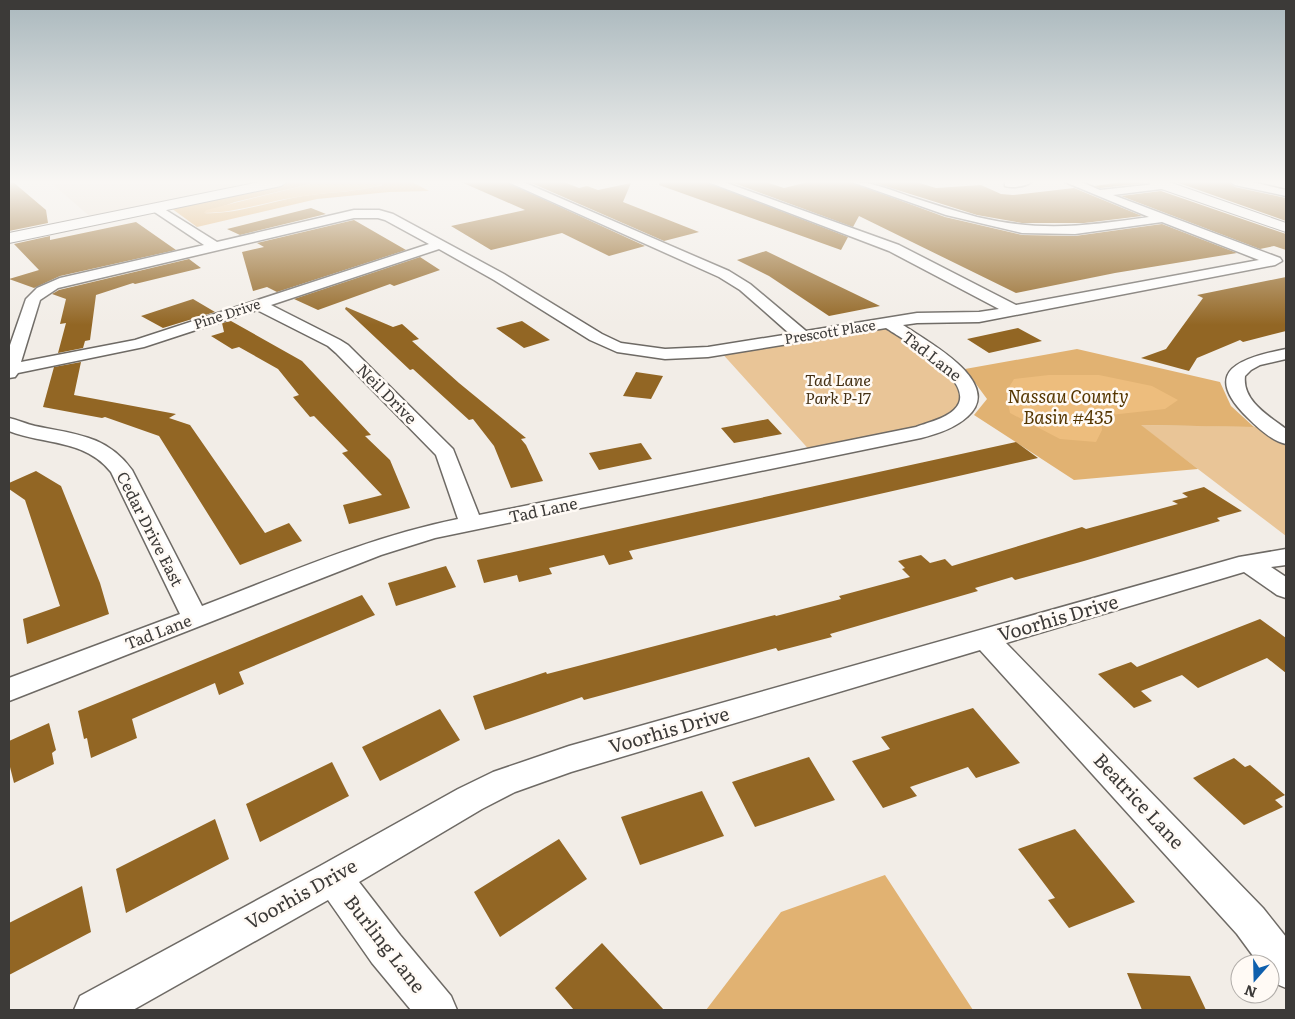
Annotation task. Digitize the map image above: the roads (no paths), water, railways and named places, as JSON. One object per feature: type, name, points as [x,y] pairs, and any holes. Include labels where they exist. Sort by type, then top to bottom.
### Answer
[{"type":"main road","points":[[9,238],[52,230]]},
{"type":"street","points":[[190,230],[216,246]]},
{"type":"street","name":"Prescott Place","points":[[10,371],[33,299],[52,286],[78,278],[283,230]]},
{"type":"street","name":"Prescott Place","points":[[412,230],[499,277],[596,337],[617,347],[649,353],[684,354],[917,318],[979,317],[1281,264]]},
{"type":"street","points":[[625,230],[724,274],[745,287],[802,336]]},
{"type":"street","points":[[843,230],[894,248],[1013,310]]},
{"type":"street","points":[[1020,230],[1069,230]]},
{"type":"street","points":[[1193,230],[1281,264]]},
{"type":"street","name":"Pine Drive","points":[[10,371],[138,344],[439,244]]},
{"type":"street","name":"Neil Drive","points":[[257,304],[338,346],[446,452],[471,525]]},
{"type":"street","name":"Tad Lane","points":[[9,690],[373,550],[430,532],[921,432],[938,427],[964,412],[970,404],[972,395],[965,380],[943,360],[889,323]]},
{"type":"street","points":[[1286,354],[1246,366],[1238,372],[1234,384],[1239,396],[1250,410],[1286,438]]},
{"type":"street","name":"Cedar Drive East","points":[[9,424],[22,430],[84,443],[106,453],[121,470],[195,618]]},
{"type":"street","name":"Voorhis Drive","points":[[94,1010],[333,878],[470,799],[504,782],[569,759],[1248,562],[1286,557]]},
{"type":"street","points":[[1248,562],[1286,589]]},
{"type":"street","name":"Beatrice Lane","points":[[986,639],[1250,920],[1286,968]]},
{"type":"street","name":"Burling Lane","points":[[333,878],[386,949],[437,1010]]},
{"type":"water","name":"Nassau County Basin #435","points":[[1049,375],[1099,375],[1152,386],[1178,400],[1165,409],[1101,416],[1102,430],[1096,442],[1060,439],[1010,413],[1006,392],[1014,379]]},
{"type":"park label","name":"Tad Lane Park P-17","points":[[838,389]]}]
